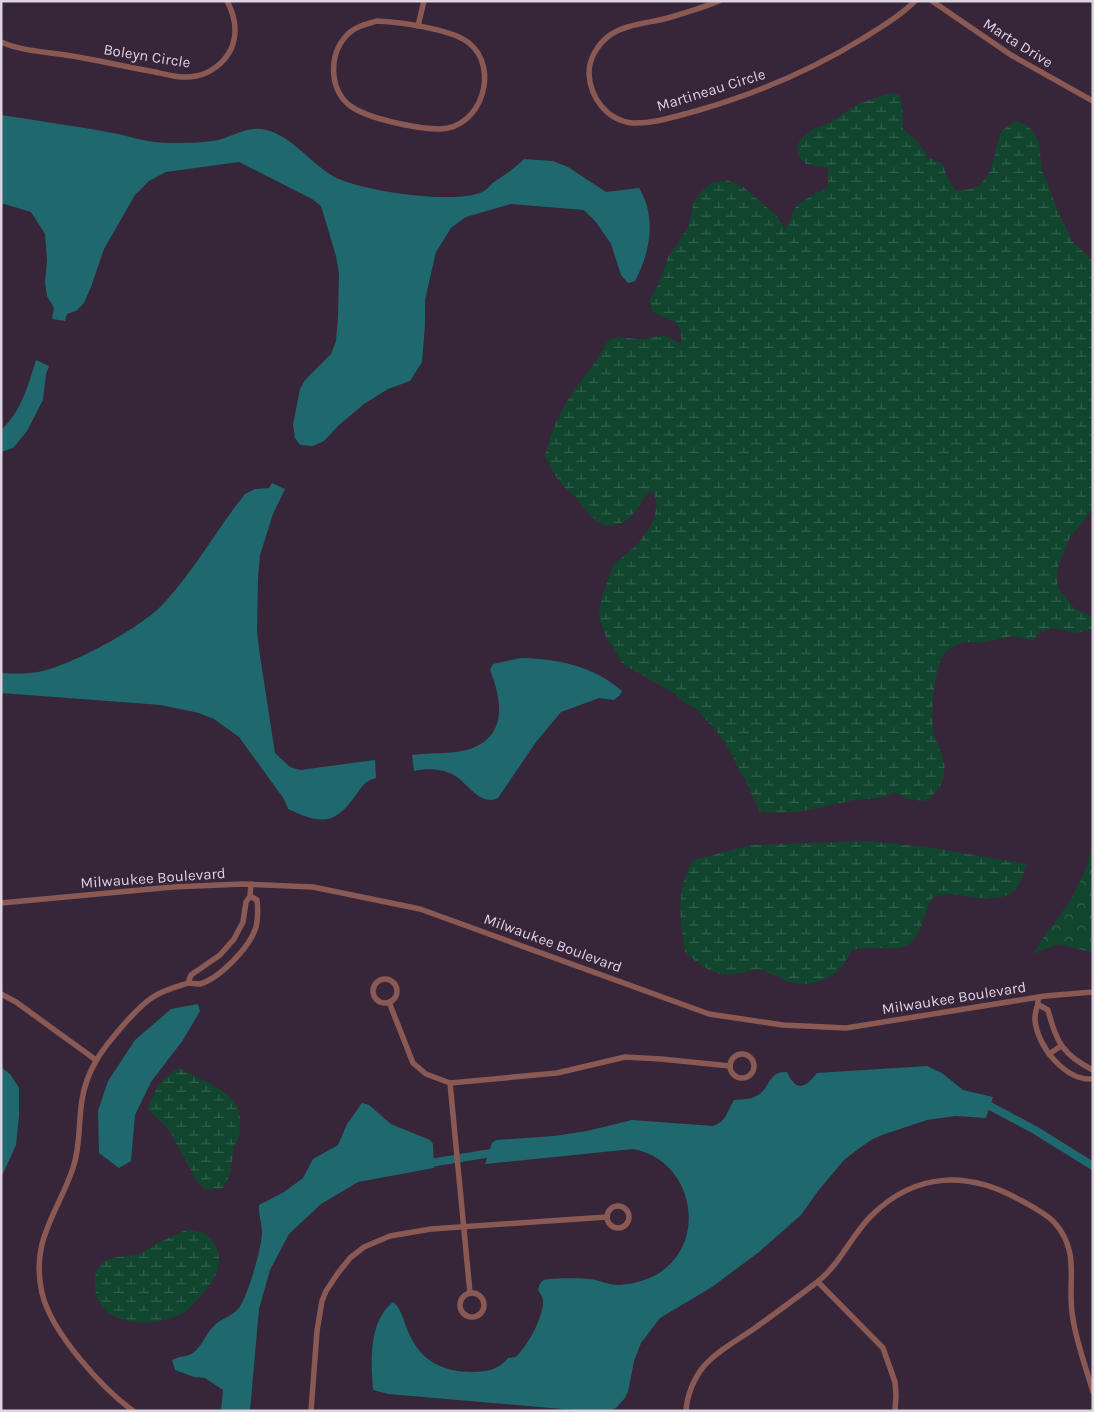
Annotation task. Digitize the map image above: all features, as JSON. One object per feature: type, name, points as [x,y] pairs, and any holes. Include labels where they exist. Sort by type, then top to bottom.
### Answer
[{"type":"street","name":"Boleyn Circle","points":[[1,42],[17,48],[75,56],[173,76],[197,76],[211,70],[220,63],[230,51],[234,42],[234,25],[227,1]]},
{"type":"street","points":[[418,26],[424,1]]},
{"type":"street","name":"Martineau Circle","points":[[719,1],[668,18],[624,28],[609,36],[596,51],[589,70],[592,90],[599,105],[622,121],[640,123],[666,119],[727,101],[769,86],[832,57],[899,15],[915,1]]},
{"type":"street","name":"Marta Drive","points":[[932,1],[1011,55],[1093,101]]},
{"type":"street","points":[[377,21],[418,26],[462,39],[476,50],[483,66],[485,85],[482,98],[468,117],[451,127],[432,128],[366,115],[344,100],[337,87],[334,69],[336,52],[354,30],[377,21]]},
{"type":"street","points":[[188,983],[191,974],[220,955],[234,939],[245,914],[251,884]]},
{"type":"street","name":"Milwaukee Boulevard","points":[[1,903],[173,887],[251,884],[313,887],[420,909],[709,1014],[783,1025],[846,1028],[1038,998],[1093,992]]},
{"type":"street","points":[[128,1409],[89,1368],[61,1333],[47,1308],[40,1280],[40,1257],[44,1236],[76,1160],[79,1146],[82,1101],[87,1080],[96,1060],[140,1007],[161,992],[188,983],[198,984],[205,981],[237,958],[245,948],[256,927],[257,900],[250,896]]},
{"type":"street","points":[[220,955],[228,966]]},
{"type":"street","points":[[381,980],[388,980],[396,988],[396,995],[389,1002],[379,1001],[374,996],[374,988],[381,980]]},
{"type":"street","points":[[1,994],[16,1002],[96,1060]]},
{"type":"street","points":[[1038,998],[1035,1022],[1049,1054],[1062,1069],[1078,1077],[1093,1079]]},
{"type":"street","points":[[389,1002],[413,1063],[426,1074],[450,1083],[557,1073],[626,1057],[669,1059],[730,1066]]},
{"type":"street","points":[[1038,1005],[1048,1010],[1053,1033],[1061,1046],[1075,1060],[1093,1070]]},
{"type":"street","points":[[1049,1054],[1061,1046]]},
{"type":"street","points":[[744,1054],[751,1057],[755,1065],[752,1073],[742,1078],[732,1073],[730,1066],[732,1058],[744,1054]]},
{"type":"street","points":[[450,1083],[470,1293]]},
{"type":"street","points":[[686,1411],[690,1392],[703,1367],[711,1359],[818,1282],[835,1264],[871,1216],[900,1193],[916,1186],[948,1180],[967,1181],[993,1186],[1048,1217],[1058,1228],[1069,1248],[1072,1268],[1072,1319],[1093,1392]]},
{"type":"street","points":[[310,1411],[319,1315],[326,1291],[350,1258],[377,1240],[404,1233],[463,1226],[607,1217]]},
{"type":"street","points":[[818,1282],[883,1348],[895,1382],[896,1411]]},
{"type":"street","points":[[470,1293],[480,1296],[484,1303],[483,1311],[478,1317],[474,1318],[466,1316],[460,1310],[462,1298],[470,1293]]},
{"type":"green space","points":[[890,93],[899,95],[902,103],[903,129],[916,140],[927,154],[927,157],[943,164],[946,175],[955,190],[978,186],[984,180],[993,163],[1001,131],[1016,121],[1031,129],[1039,144],[1042,170],[1061,218],[1073,242],[1093,261],[1093,509],[1069,539],[1057,570],[1057,579],[1058,588],[1074,608],[1093,617],[1093,629],[1077,633],[1052,628],[1043,632],[1040,631],[1033,641],[1013,636],[979,643],[963,643],[949,649],[944,654],[935,681],[932,715],[934,733],[945,769],[942,783],[938,790],[925,801],[907,799],[895,792],[880,798],[854,800],[795,812],[759,811],[745,779],[719,734],[696,709],[675,694],[623,664],[605,635],[599,617],[601,600],[613,565],[638,544],[653,522],[657,505],[655,496],[651,490],[627,520],[610,526],[603,524],[591,516],[563,485],[545,457],[558,417],[608,341],[618,337],[641,339],[664,336],[681,344],[678,325],[653,312],[649,301],[659,283],[668,257],[688,228],[694,202],[698,195],[711,183],[727,180],[743,187],[777,216],[784,228],[790,222],[794,210],[799,204],[814,194],[828,188],[828,168],[806,164],[800,158],[797,149],[800,140],[813,129],[829,123],[858,104]]},
{"type":"green space","points":[[867,841],[927,847],[1027,864],[1018,886],[1011,893],[1003,897],[994,898],[947,894],[932,898],[915,939],[909,944],[890,949],[865,948],[851,950],[837,972],[818,982],[796,984],[758,969],[738,974],[720,974],[708,969],[685,952],[680,905],[683,883],[693,860],[751,845]]},
{"type":"green space","points":[[1093,843],[1093,953],[1060,944],[1034,953],[1070,901],[1085,871]]},
{"type":"green space","points":[[179,1068],[216,1087],[233,1101],[238,1108],[240,1117],[239,1136],[234,1147],[230,1173],[223,1188],[213,1190],[203,1188],[196,1180],[169,1130],[148,1109],[159,1086],[167,1076]]},
{"type":"green space","points":[[189,1229],[208,1236],[218,1250],[219,1256],[215,1276],[192,1306],[183,1313],[171,1318],[143,1323],[116,1317],[105,1310],[98,1299],[95,1285],[97,1271],[103,1263],[112,1258],[141,1253]]},
{"type":"shaded area","points":[[1,115],[99,130],[162,143],[212,141],[248,130],[266,130],[284,138],[331,175],[344,181],[383,191],[429,197],[469,196],[485,190],[524,159],[553,161],[568,167],[606,192],[639,188],[645,199],[650,223],[648,247],[635,281],[628,283],[621,275],[611,244],[596,222],[584,210],[511,204],[466,217],[451,228],[436,252],[425,300],[422,362],[410,381],[388,389],[364,404],[339,425],[324,441],[313,446],[300,445],[295,438],[293,425],[300,389],[305,380],[331,354],[336,341],[339,274],[336,256],[321,206],[312,199],[239,162],[166,172],[149,181],[135,195],[104,249],[84,303],[76,311],[67,314],[65,321],[52,319],[54,308],[47,296],[45,283],[47,260],[45,234],[31,212],[1,203]]},
{"type":"shaded area","points":[[36,360],[49,366],[46,374],[43,400],[27,431],[13,448],[1,452],[1,430],[19,407]]},
{"type":"shaded area","points":[[272,483],[285,489],[273,514],[260,555],[257,631],[275,753],[290,767],[300,770],[375,760],[376,778],[364,784],[341,812],[334,817],[318,819],[309,818],[288,809],[284,799],[239,737],[214,719],[199,713],[161,705],[1,693],[1,673],[33,673],[57,667],[108,643],[155,612],[186,576],[245,494],[255,489],[269,488]]},
{"type":"shaded area","points":[[521,658],[562,662],[575,666],[600,675],[622,691],[614,700],[599,698],[561,712],[536,742],[498,798],[491,800],[479,796],[458,777],[448,772],[424,769],[414,771],[412,755],[463,751],[482,743],[491,735],[499,716],[499,705],[490,670],[493,664]]},
{"type":"shaded area","points":[[198,1004],[200,1011],[183,1040],[151,1082],[135,1115],[131,1161],[119,1168],[99,1153],[98,1111],[108,1081],[135,1040],[171,1009]]},
{"type":"shaded area","points":[[927,1066],[942,1073],[963,1090],[993,1097],[986,1118],[955,1116],[927,1120],[871,1140],[844,1160],[801,1215],[759,1252],[712,1287],[660,1318],[641,1343],[634,1361],[628,1392],[616,1408],[609,1411],[585,1411],[388,1394],[373,1390],[372,1355],[375,1331],[385,1310],[393,1302],[400,1311],[412,1340],[418,1349],[432,1362],[451,1370],[478,1372],[497,1367],[508,1358],[516,1357],[521,1352],[538,1323],[543,1300],[538,1290],[544,1280],[566,1278],[593,1280],[619,1285],[630,1284],[652,1277],[662,1271],[677,1256],[685,1239],[689,1220],[687,1201],[680,1183],[669,1168],[653,1156],[633,1149],[485,1164],[492,1143],[496,1140],[554,1136],[587,1131],[632,1120],[713,1126],[724,1119],[734,1100],[749,1099],[760,1094],[772,1078],[780,1072],[787,1072],[794,1083],[801,1086],[809,1082],[817,1073]]},
{"type":"shaded area","points":[[1,1067],[10,1074],[19,1088],[19,1116],[16,1145],[1,1178]]},
{"type":"shaded area","points":[[362,1103],[369,1105],[391,1124],[430,1140],[433,1144],[434,1168],[358,1182],[321,1204],[289,1234],[270,1270],[259,1309],[250,1411],[221,1411],[223,1390],[205,1378],[194,1377],[175,1370],[172,1360],[193,1353],[214,1326],[239,1308],[243,1302],[260,1249],[262,1232],[259,1205],[284,1192],[303,1178],[313,1159],[338,1145],[347,1124]]},
{"type":"waterway","points":[[981,1107],[990,1106],[1035,1130],[1093,1166]]},
{"type":"waterway","points":[[424,1164],[497,1152]]}]
